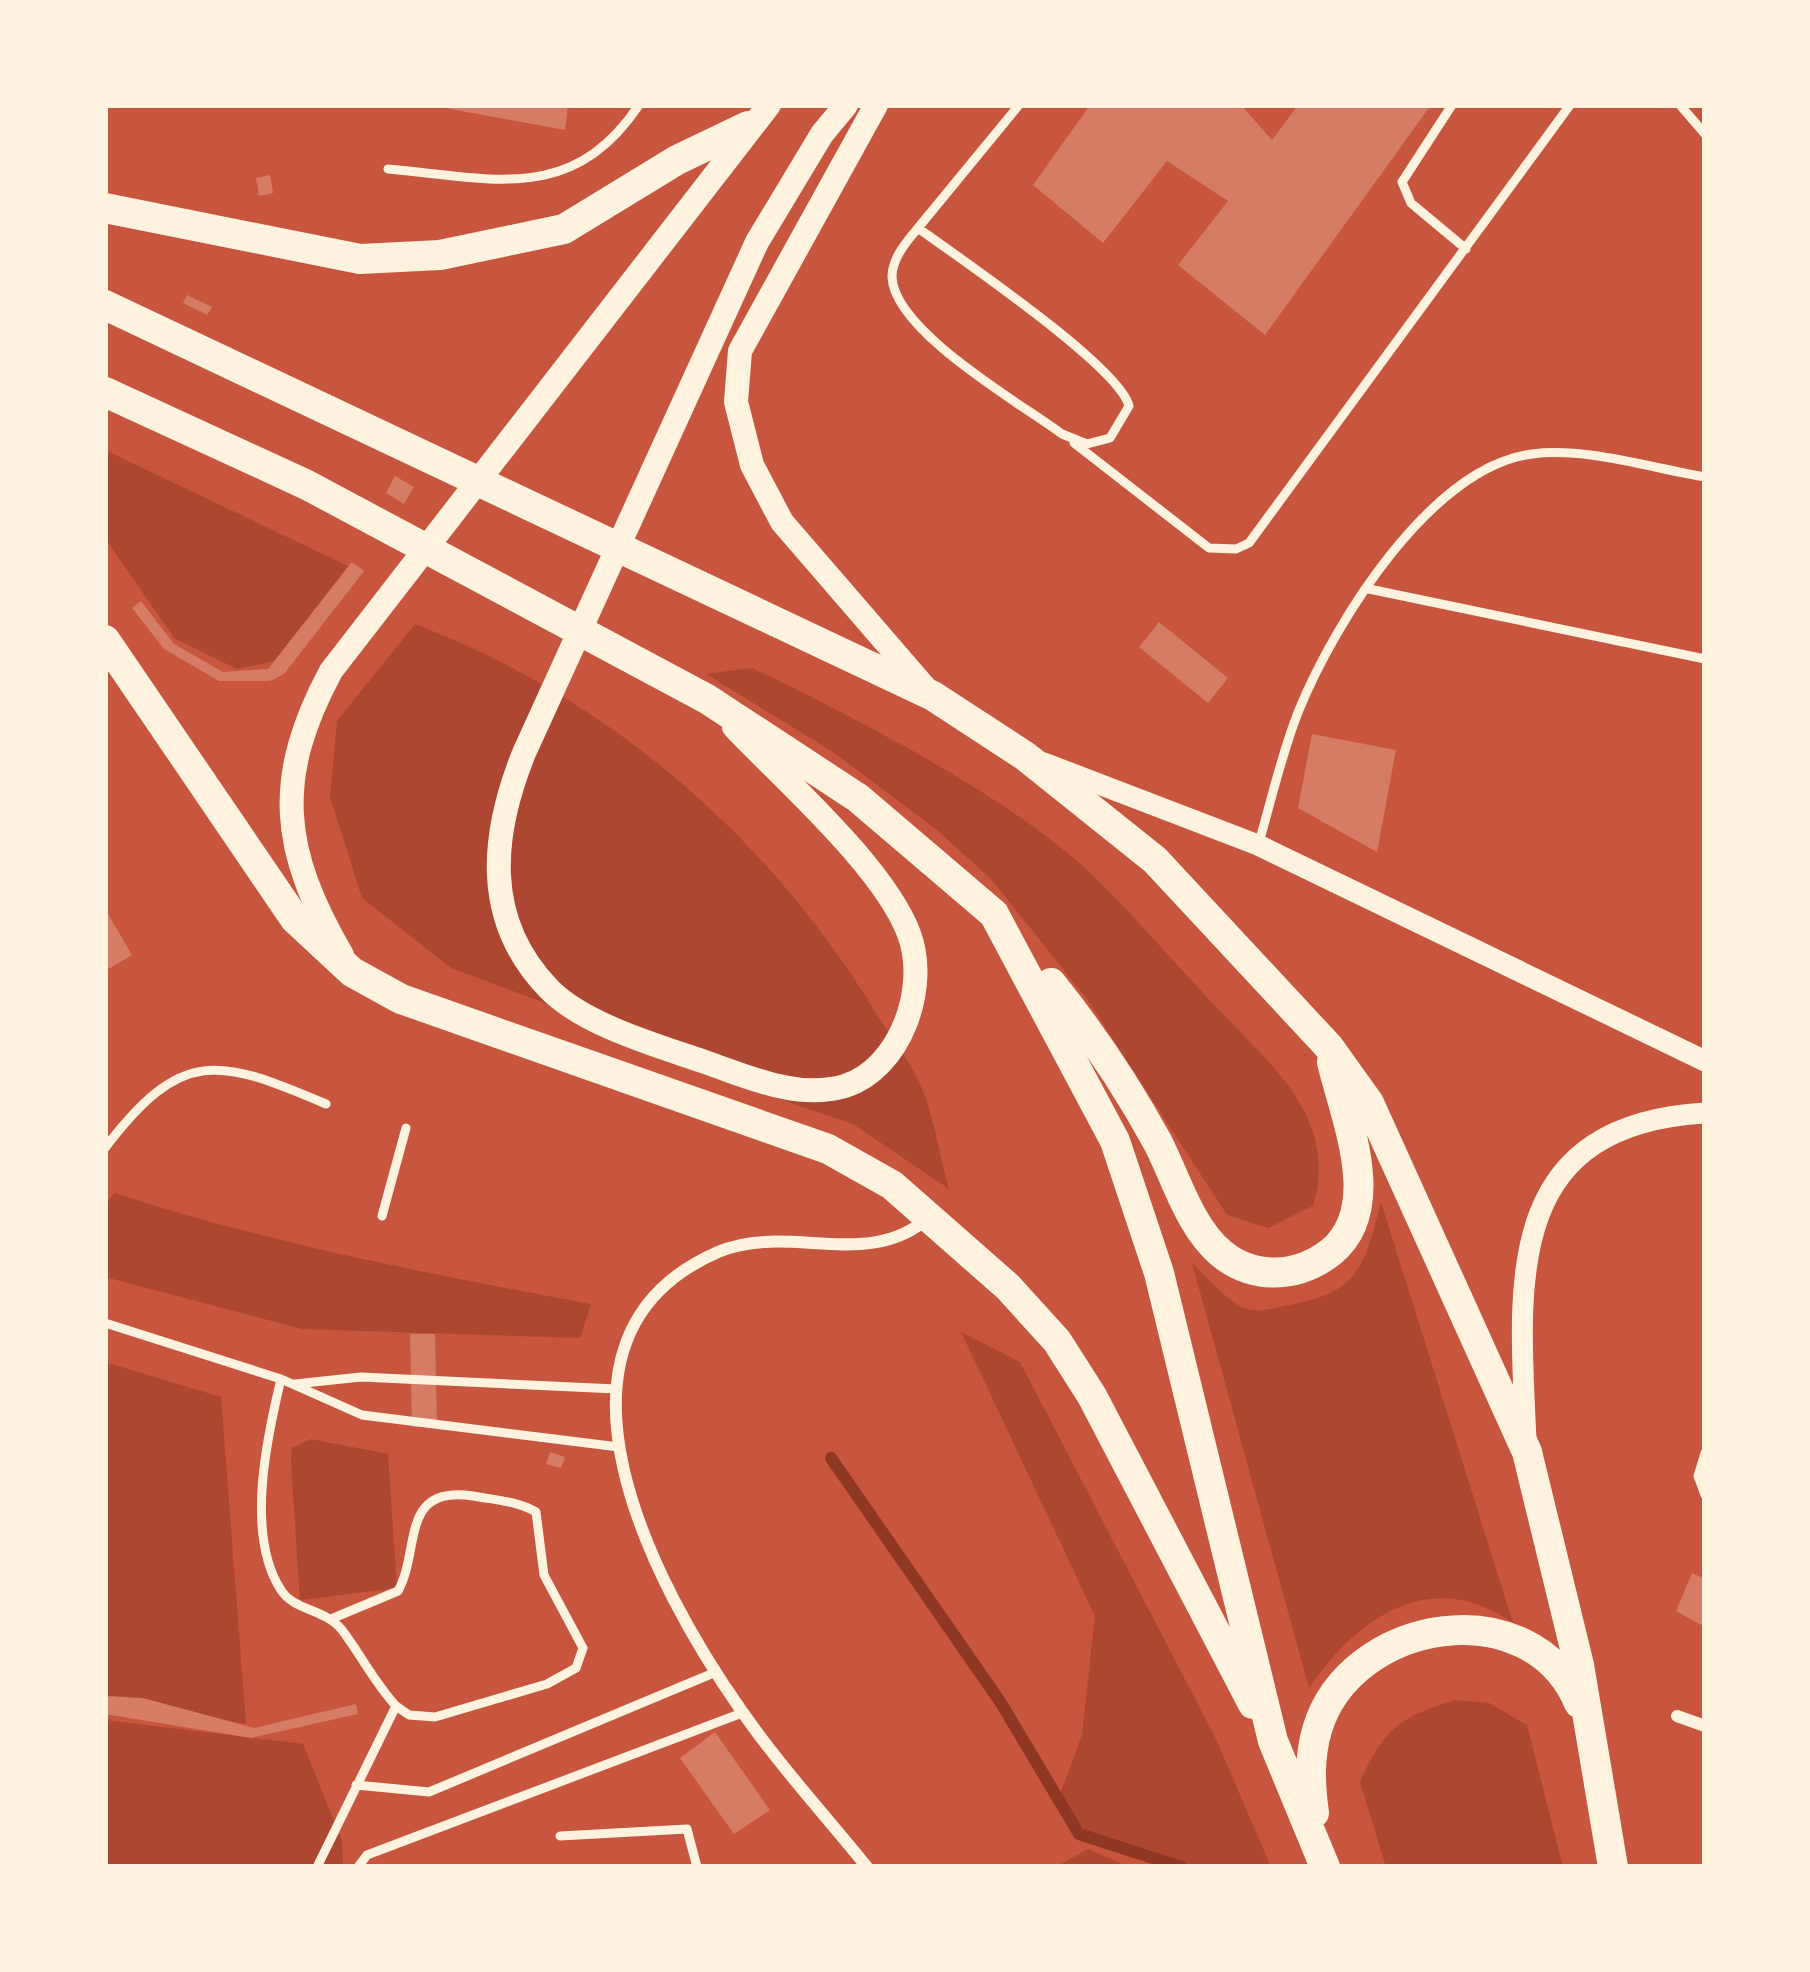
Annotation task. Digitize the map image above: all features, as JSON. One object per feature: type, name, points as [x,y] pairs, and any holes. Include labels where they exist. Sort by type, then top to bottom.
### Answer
[{"type":"main road","points":[[707,699],[867,868],[910,935],[915,990],[890,1059],[845,1086],[782,1089],[628,1035],[551,992],[523,954],[508,916],[496,848],[504,802],[524,753],[757,242],[822,134],[846,105]]},
{"type":"main road","points":[[876,105],[740,351],[736,402],[752,465],[782,522],[933,696]]},
{"type":"main road","points":[[105,208],[360,260],[440,254],[564,230],[759,115]]},
{"type":"main road","points":[[352,973],[316,908],[292,837],[292,773],[308,715],[332,671],[759,115]]},
{"type":"main road","points":[[105,305],[933,696],[1025,756],[1155,860],[1328,1047],[1369,1103],[1398,1162],[1527,1452],[1594,1748],[1613,1867]]},
{"type":"main road","points":[[105,392],[307,485],[707,699],[858,798],[994,914],[1096,1039],[1195,1218],[1219,1252],[1249,1271],[1275,1274],[1306,1267],[1342,1242],[1353,1223],[1359,1180],[1328,1047]]},
{"type":"main road","points":[[105,640],[295,919],[352,973],[401,999],[589,1069],[828,1149],[881,1176],[1008,1287],[1058,1341],[1092,1396],[1273,1742],[1323,1864]]},
{"type":"main road","points":[[994,914],[1053,1016],[1122,1163],[1159,1273],[1273,1742]]},
{"type":"main road","points":[[1323,1864],[1309,1773],[1318,1727],[1340,1685],[1375,1653],[1417,1634],[1464,1628],[1510,1638],[1551,1661],[1576,1696],[1594,1748]]},
{"type":"street","points":[[1025,756],[1258,844],[1705,1061]]},
{"type":"street","points":[[1527,1452],[1520,1313],[1525,1254],[1540,1206],[1563,1171],[1591,1145],[1657,1116],[1705,1113]]},
{"type":"street","points":[[867,1867],[742,1713],[664,1584],[638,1522],[619,1447],[616,1389],[644,1306],[675,1274],[724,1250],[889,1244],[930,1217]]},
{"type":"street","points":[[1677,1717],[1705,1726]]},
{"type":"lane","points":[[388,170],[533,182],[585,160],[620,133],[639,105]]},
{"type":"lane","points":[[1019,105],[895,263],[898,302],[919,329],[1209,548],[1236,549],[1250,543],[1570,105]]},
{"type":"lane","points":[[1452,105],[1402,182],[1411,203],[1466,249]]},
{"type":"lane","points":[[1679,105],[1705,134]]},
{"type":"lane","points":[[918,228],[1086,356],[1127,395],[1130,406],[1111,438],[1087,444],[1062,434]]},
{"type":"lane","points":[[1258,844],[1299,710],[1369,589],[1438,500],[1496,463],[1557,453],[1705,477]]},
{"type":"lane","points":[[1369,589],[1705,659]]},
{"type":"lane","points":[[105,1148],[153,1092],[201,1070],[256,1075],[326,1104]]},
{"type":"lane","points":[[382,1216],[406,1128]]},
{"type":"lane","points":[[105,1323],[296,1384],[362,1414],[619,1447]]},
{"type":"lane","points":[[296,1384],[361,1377],[616,1389]]},
{"type":"lane","points":[[281,1379],[261,1476],[272,1573],[292,1601],[331,1618],[396,1706],[409,1715],[435,1718],[548,1684],[576,1668],[584,1648],[544,1575],[536,1512],[456,1494],[433,1499],[409,1543],[402,1587],[390,1598],[331,1618]]},
{"type":"lane","points":[[1705,1454],[1698,1476],[1705,1495]]},
{"type":"lane","points":[[356,1785],[429,1792],[716,1672]]},
{"type":"lane","points":[[317,1867],[396,1706]]},
{"type":"lane","points":[[358,1867],[367,1855],[742,1713]]},
{"type":"lane","points":[[560,1836],[687,1829],[697,1867]]},
{"type":"shaded area","points":[[105,450],[348,566],[275,661],[237,669],[174,638],[105,538]]},
{"type":"shaded area","points":[[415,624],[554,691],[678,780],[734,832],[833,949],[908,1061],[927,1103],[949,1189],[853,1124],[664,1060],[542,1002],[451,968],[362,898],[330,797],[337,721]]},
{"type":"shaded area","points":[[752,668],[973,787],[1089,872],[1295,1095],[1317,1146],[1319,1175],[1313,1206],[1268,1228],[1227,1215],[1087,999],[991,879],[937,830],[833,752],[706,674]]},
{"type":"shaded area","points":[[115,1193],[291,1243],[591,1304],[580,1338],[302,1329],[105,1277],[105,1204]]},
{"type":"shaded area","points":[[1381,1202],[1513,1623],[1483,1606],[1454,1599],[1399,1607],[1350,1639],[1309,1688],[1192,1263],[1229,1299],[1248,1309],[1313,1300],[1345,1284],[1355,1273]]},
{"type":"shaded area","points":[[961,1332],[1020,1362],[1216,1739],[1271,1867],[1181,1867],[1093,1839],[1058,1800],[1082,1735],[1095,1616]]},
{"type":"shaded area","points":[[105,1362],[221,1397],[246,1724],[105,1700]]},
{"type":"shaded area","points":[[311,1439],[388,1454],[397,1588],[300,1600],[292,1448]]},
{"type":"shaded area","points":[[1456,1700],[1489,1703],[1527,1725],[1563,1867],[1386,1867],[1360,1782],[1396,1727],[1420,1712]]},
{"type":"shaded area","points":[[105,1720],[303,1744],[342,1841],[343,1867],[105,1867]]},
{"type":"shaded area","points":[[1088,1849],[1129,1867],[1056,1867]]},
{"type":"building","points":[[429,105],[568,105],[565,130]]},
{"type":"building","points":[[1090,105],[1241,105],[1272,140],[1298,105],[1431,105],[1265,335],[1178,265],[1228,201],[1167,161],[1103,243],[1033,185]]},
{"type":"building","points":[[270,175],[273,193],[259,196],[256,178]]},
{"type":"building","points":[[187,295],[212,307],[207,315],[183,303]]},
{"type":"building","points":[[395,476],[414,487],[404,504],[386,493]]},
{"type":"building","points":[[352,562],[364,571],[284,674],[270,681],[219,681],[164,649],[132,608],[141,601],[174,644],[223,672],[268,669]]},
{"type":"building","points":[[1159,622],[1228,678],[1208,703],[1139,647]]},
{"type":"building","points":[[1312,734],[1396,750],[1377,852],[1298,808]]},
{"type":"building","points":[[108,914],[132,955],[105,971],[105,916]]},
{"type":"building","points":[[410,1334],[435,1334],[437,1427],[412,1427]]},
{"type":"building","points":[[550,1452],[565,1457],[561,1468],[546,1464]]},
{"type":"building","points":[[1692,1573],[1705,1579],[1705,1627],[1676,1611]]},
{"type":"building","points":[[105,1696],[143,1698],[254,1728],[356,1704],[358,1714],[251,1738],[105,1714]]},
{"type":"building","points":[[715,1732],[770,1810],[734,1834],[680,1758]]},
{"type":"waterway","points":[[831,1458],[1001,1703],[1079,1834],[1181,1867]]}]
